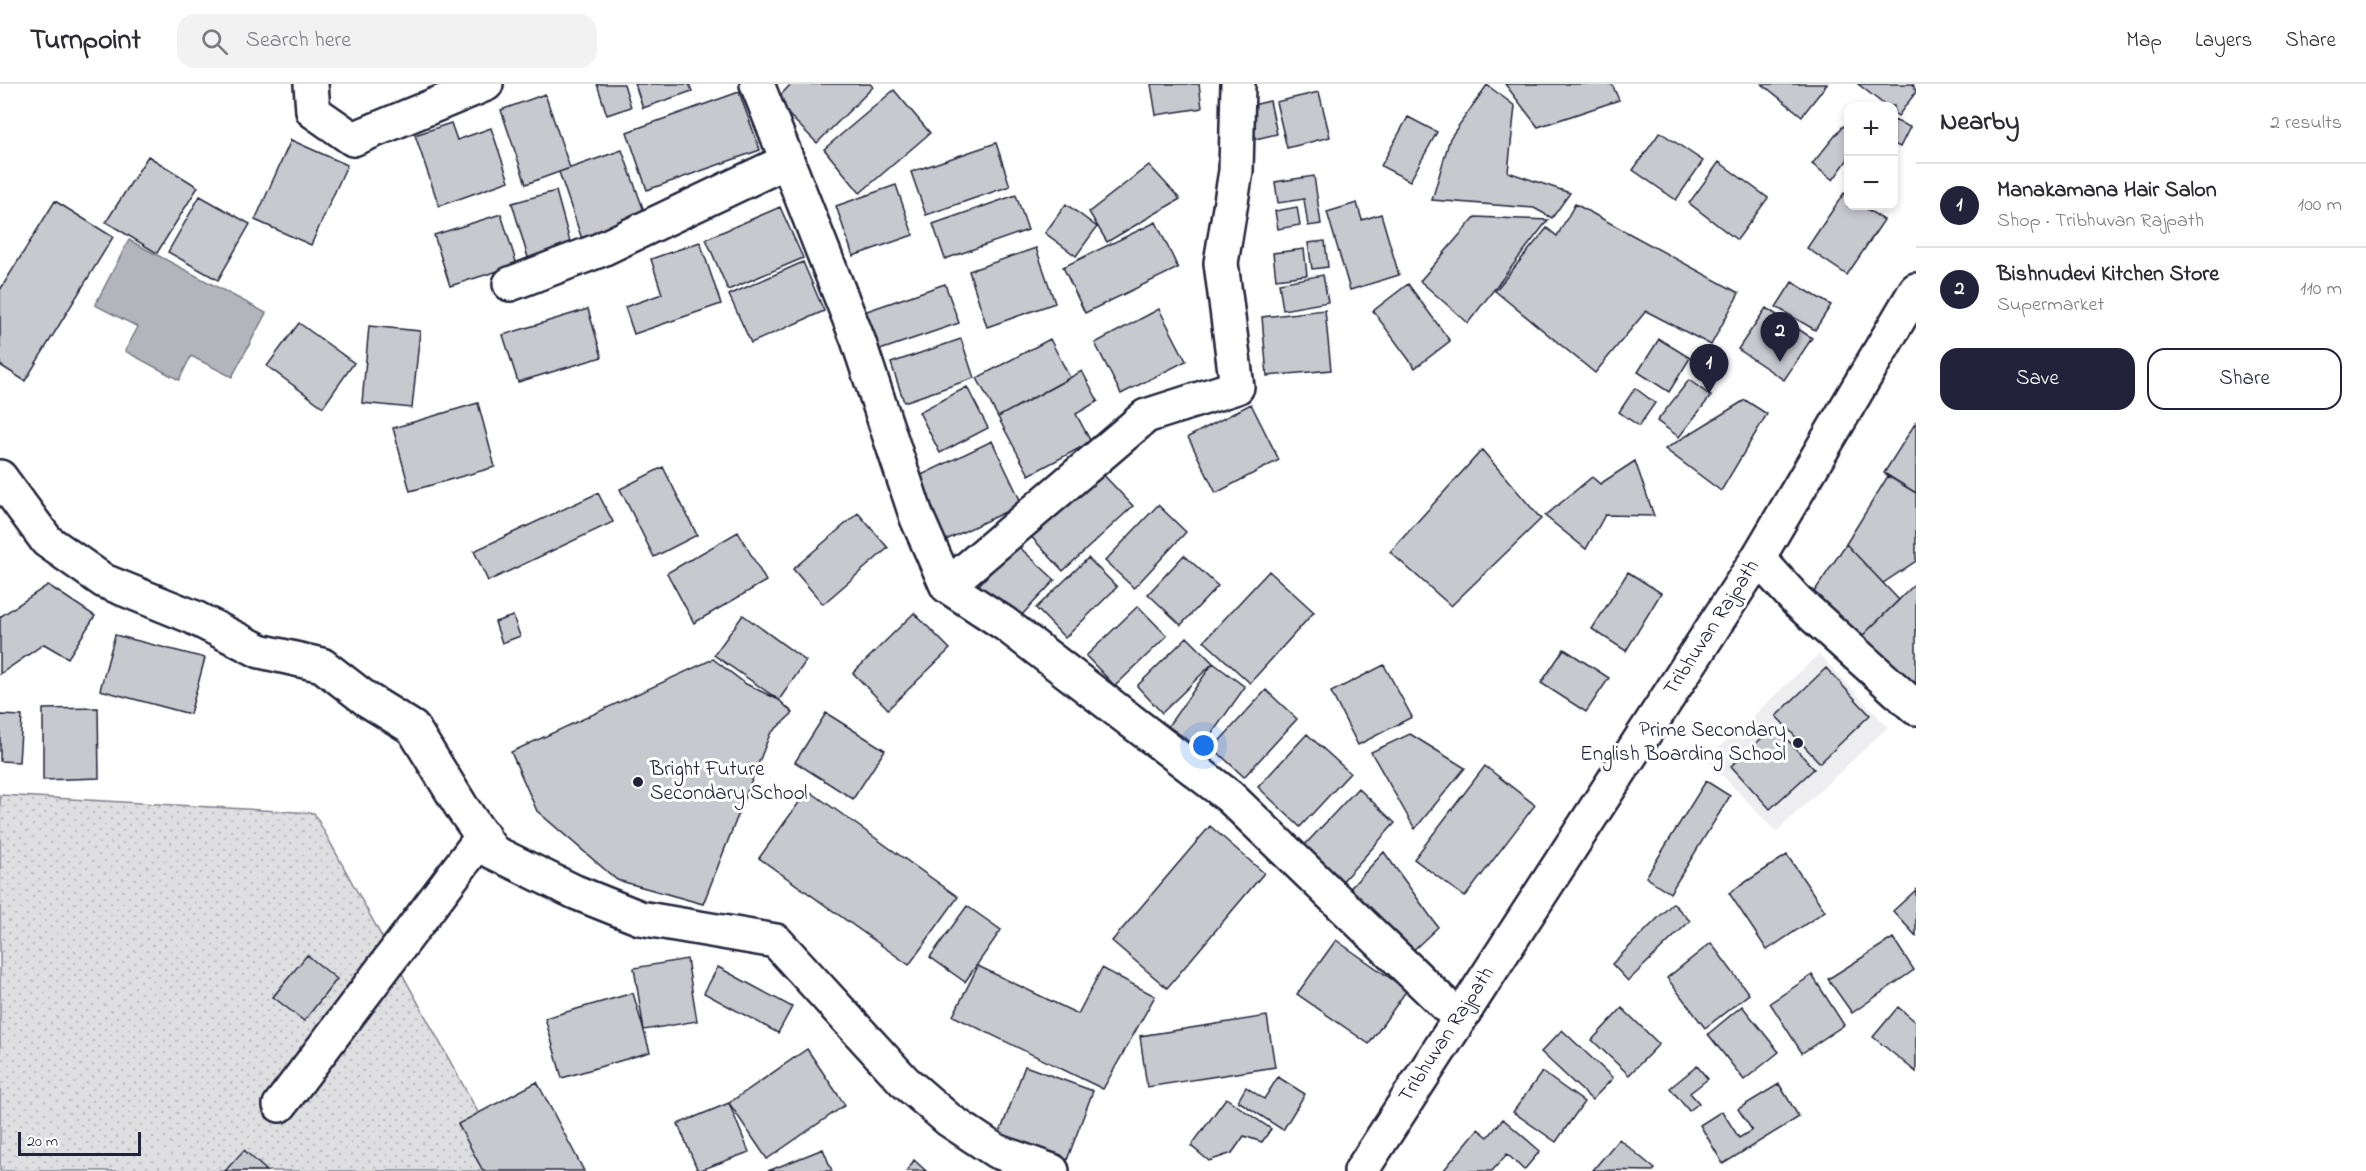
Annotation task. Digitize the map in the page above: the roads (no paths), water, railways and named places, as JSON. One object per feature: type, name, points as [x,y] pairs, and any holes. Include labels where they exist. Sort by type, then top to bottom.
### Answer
[{"type":"main road","points":[[311,84],[313,111],[353,139],[486,84]]},
{"type":"main road","points":[[757,84],[858,340],[917,518],[947,586],[1005,624],[1230,797],[1458,1017]]},
{"type":"main road","points":[[947,586],[1146,416],[1237,387],[1221,263],[1236,171],[1238,84]]},
{"type":"main road","points":[[510,284],[600,250],[787,161]]},
{"type":"main road","name":"Tribhuvan Rajpath","points":[[1361,1171],[1458,1017],[1758,558],[1916,290]]},
{"type":"main road","points":[[0,477],[47,541],[104,581],[194,616],[260,651],[322,664],[366,699],[413,728],[493,852],[575,892],[640,918],[776,941],[904,1081],[949,1120],[996,1151],[1052,1171]]},
{"type":"main road","points":[[1758,558],[1797,601],[1916,708]]},
{"type":"main road","points":[[280,1105],[483,836]]},
{"type":"place","name":"Bishnudevi Kitchen Store","points":[[1780,362]]},
{"type":"place","name":"Manakamana Hair Salon","points":[[1709,394]]},
{"type":"place","name":"Prime Secondary English Boarding School","points":[[1798,743]]},
{"type":"place","name":"Bright Future Secondary School","points":[[638,782]]}]
